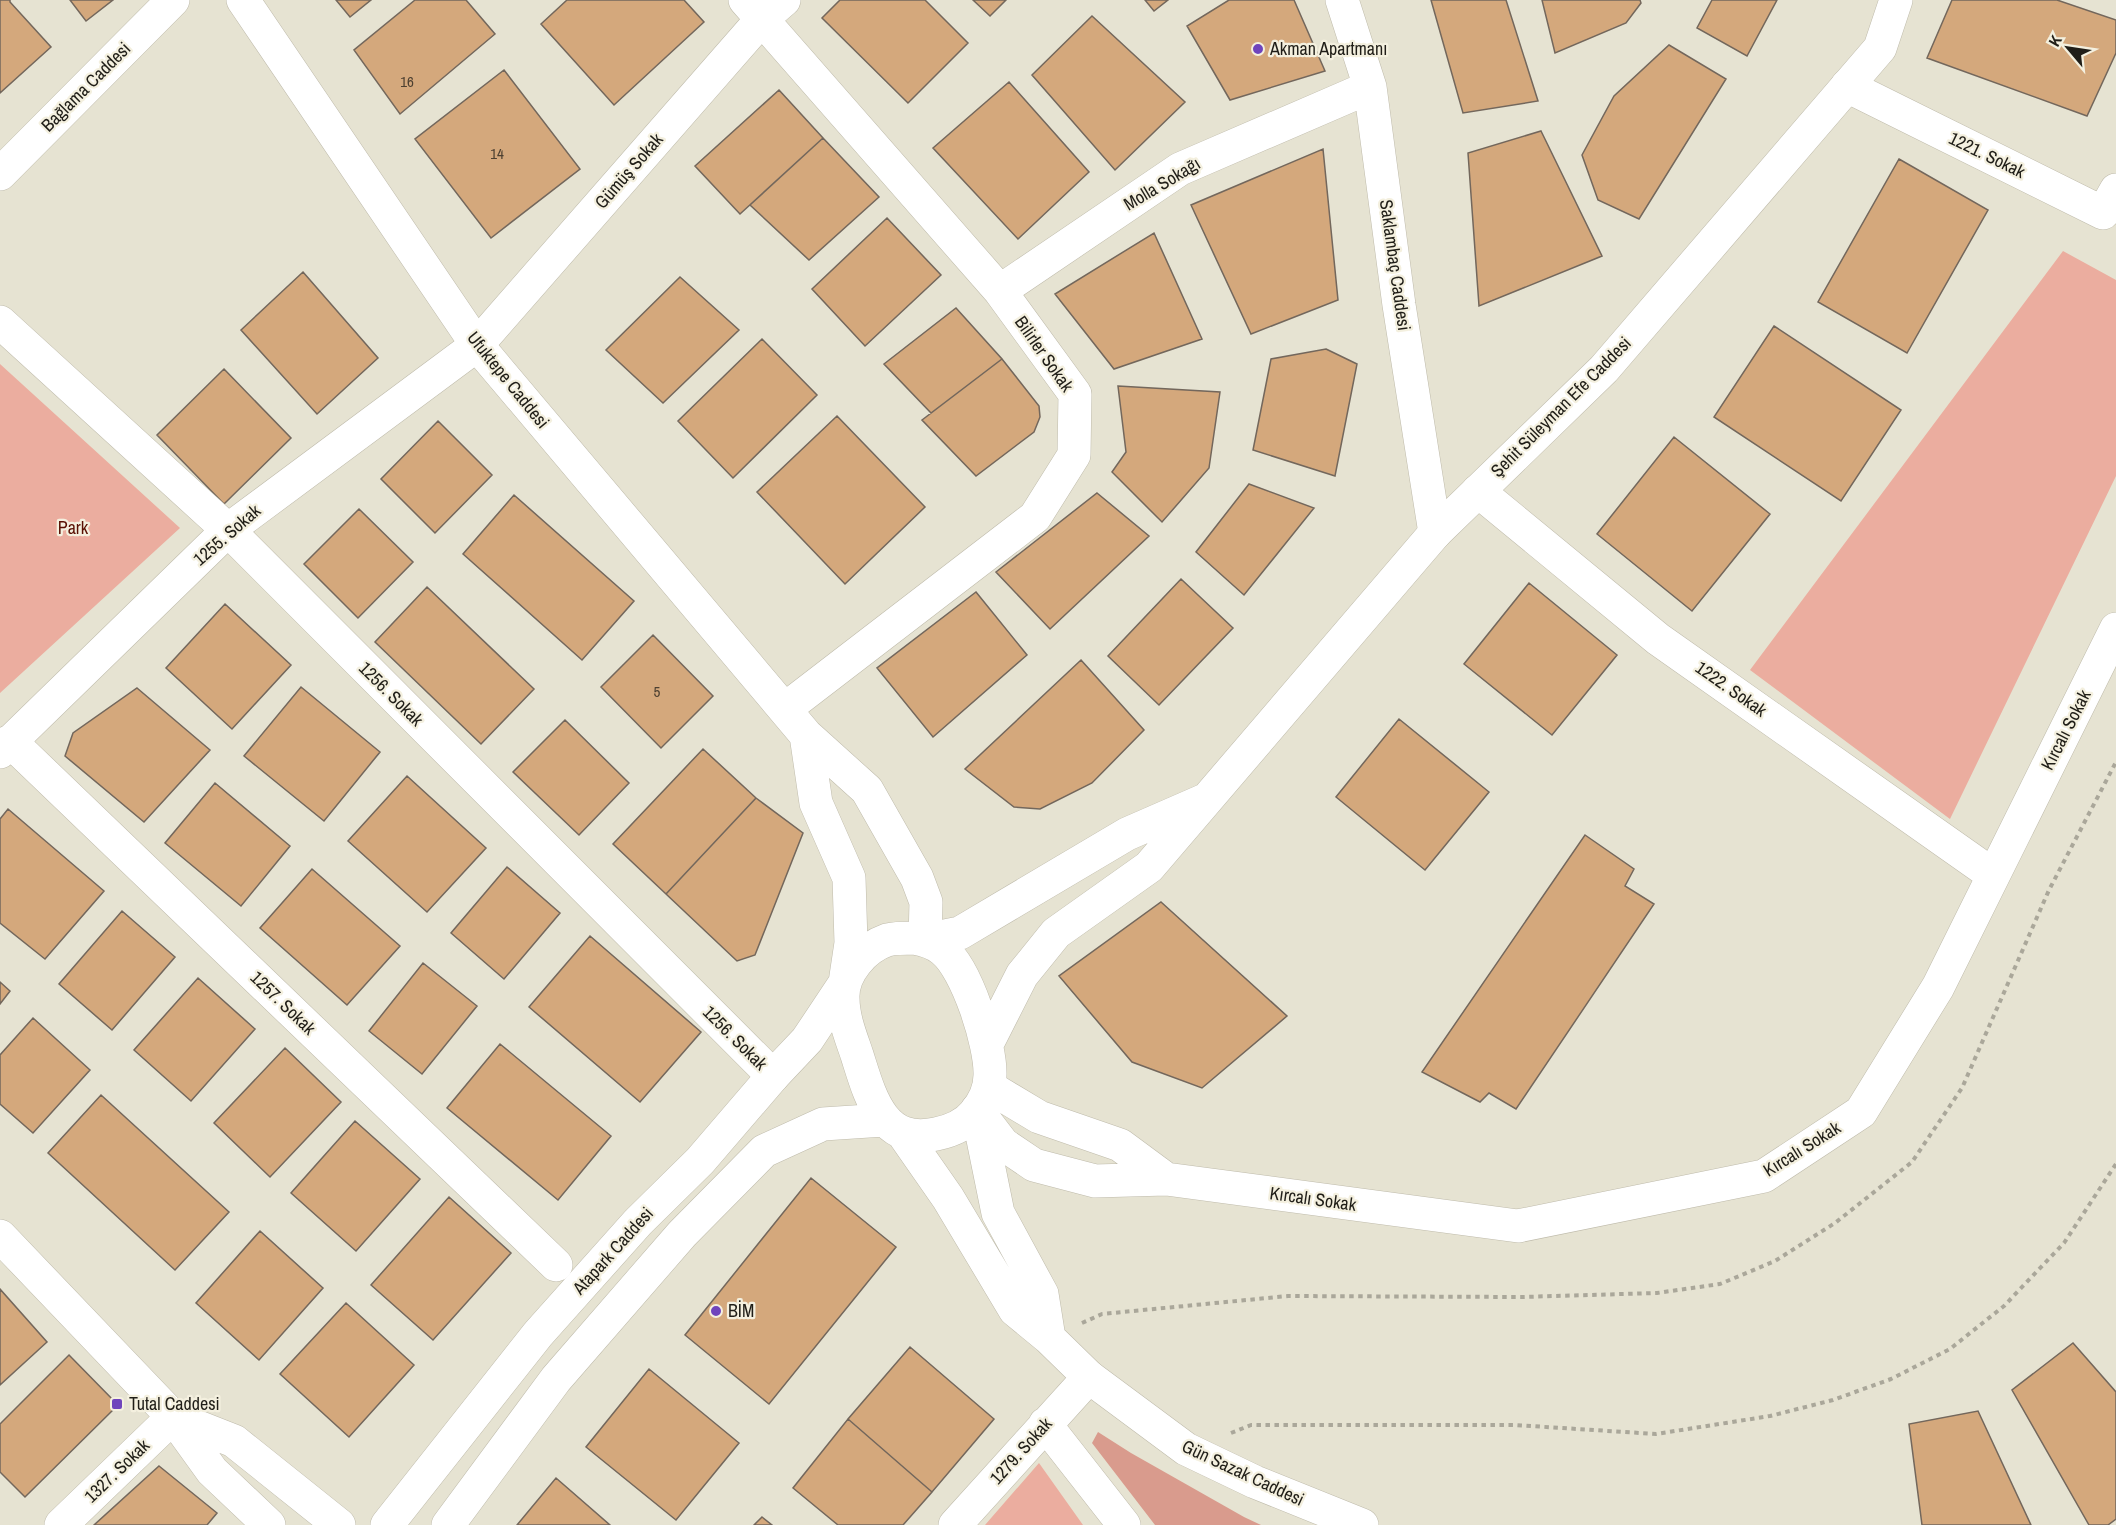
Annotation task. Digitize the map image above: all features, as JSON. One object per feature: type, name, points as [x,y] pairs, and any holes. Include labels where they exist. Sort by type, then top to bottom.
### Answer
[{"type":"street","name":"Bağlama Caddesi","points":[[6,157],[173,0]]},
{"type":"street","name":"Ufuktepe Caddesi","points":[[243,0],[477,345],[806,735],[867,790],[917,878],[926,902],[925,940]]},
{"type":"street","name":"Saklambaç Caddesi","points":[[1342,0],[1370,87],[1435,533]]},
{"type":"street","name":"Şehit Süleyman Efe Caddesi","points":[[987,1044],[1022,975],[1056,933],[1149,867],[1435,533],[1604,369],[1880,48],[1896,0]]},
{"type":"street","name":"Gümüş Sokak","points":[[477,345],[764,6]]},
{"type":"street","name":"Bilirler Sokak","points":[[764,6],[1000,291],[1075,394],[1074,455],[1035,517],[785,709]]},
{"type":"street","name":"1221. Sokak","points":[[1846,86],[2103,213],[2116,190]]},
{"type":"street","name":"Molla Sokağı","points":[[1000,291],[1180,169],[1370,87]]},
{"type":"street","name":"1256. Sokak","points":[[0,322],[228,530],[773,1076]]},
{"type":"street","name":"1255. Sokak","points":[[5,747],[228,530],[477,345]]},
{"type":"street","name":"1222. Sokak","points":[[1478,491],[1658,639],[1993,875]]},
{"type":"street","name":"Kırcalı Sokak","points":[[983,1099],[1003,1144],[1034,1165],[1095,1181],[1166,1179],[1518,1226],[1764,1176],[1861,1112],[1938,987],[2116,629]]},
{"type":"street","points":[[806,735],[816,802],[849,878],[851,943],[842,996],[846,1019],[871,1099],[893,1126]]},
{"type":"street","name":"1257. Sokak","points":[[5,747],[556,1265]]},
{"type":"street","name":"Atapark Caddesi","points":[[387,1525],[538,1334],[638,1222],[700,1161],[807,1040],[857,960],[866,952],[887,940],[914,938],[925,940],[960,933],[1127,834],[1205,800]]},
{"type":"street","points":[[448,1525],[556,1379],[682,1234],[764,1151],[823,1124],[893,1126],[922,1137],[946,1132],[969,1120],[983,1099],[990,1075],[987,1044],[964,976],[944,951],[925,940]]},
{"type":"street","name":"Kırcalı Sokak","points":[[983,1099],[1120,1145],[1166,1179]]},
{"type":"street","points":[[983,1099],[998,1213],[1042,1294],[1049,1338]]},
{"type":"street","name":"Gün Sazak Caddesi","points":[[893,1126],[948,1198],[1015,1310],[1049,1338],[1089,1377],[1186,1449],[1255,1482],[1362,1525]]},
{"type":"street","points":[[0,1236],[173,1417],[212,1471],[269,1525]]},
{"type":"street","name":"1279. Sokak","points":[[955,1525],[1089,1377]]},
{"type":"street","points":[[173,1417],[234,1441],[339,1525]]},
{"type":"street","name":"1327. Sokak","points":[[61,1525],[173,1417]]},
{"type":"street","points":[[1045,1424],[1124,1525]]},
{"type":"path","points":[[1186,1449],[1251,1425],[1515,1425],[1656,1434],[1770,1416],[1833,1400],[1891,1379],[1950,1349],[2004,1306],[2064,1243],[2116,1164]]},
{"type":"green space","points":[[2063,251],[2116,280],[2116,476],[1950,819],[1750,670]]},
{"type":"green space","name":"Park","points":[[0,364],[180,528],[0,693]]},
{"type":"green space","points":[[1039,1463],[1083,1525],[985,1525]]},
{"type":"shaded area","points":[[1098,1432],[1131,1453],[1261,1525],[1155,1525],[1092,1443]]},
{"type":"building","points":[[0,0],[10,0],[51,47],[0,93]]},
{"type":"building","points":[[70,0],[113,0],[86,21]]},
{"type":"building","points":[[336,0],[371,0],[350,17]]},
{"type":"building","points":[[415,0],[466,0],[495,34],[400,114],[354,50]]},
{"type":"building","points":[[567,0],[684,0],[704,22],[614,105],[541,24]]},
{"type":"building","points":[[840,0],[925,0],[968,43],[908,103],[822,18]]},
{"type":"building","points":[[973,0],[1006,0],[990,16]]},
{"type":"building","points":[[1145,0],[1168,0],[1154,11]]},
{"type":"building","name":"Akman Apartmanı","points":[[1229,0],[1294,0],[1325,71],[1230,100],[1187,26]]},
{"type":"building","points":[[1431,0],[1506,0],[1538,101],[1463,113]]},
{"type":"building","points":[[1542,0],[1640,0],[1641,3],[1626,23],[1555,53]]},
{"type":"building","points":[[1712,0],[1777,0],[1747,56],[1697,28]]},
{"type":"building","points":[[1952,0],[2057,0],[2116,20],[2116,53],[2087,116],[1927,58]]},
{"type":"building","points":[[1092,16],[1185,102],[1115,170],[1032,75]]},
{"type":"building","points":[[1669,45],[1726,79],[1639,219],[1598,200],[1582,155],[1614,96]]},
{"type":"building","points":[[504,70],[580,169],[491,238],[415,139]]},
{"type":"building","points":[[1009,82],[1089,172],[1018,239],[933,148]]},
{"type":"building","points":[[779,90],[823,138],[740,214],[695,166]]},
{"type":"building","points":[[1541,131],[1602,256],[1479,306],[1468,153]]},
{"type":"building","points":[[823,138],[879,197],[809,260],[750,205]]},
{"type":"building","points":[[1323,149],[1338,300],[1251,334],[1191,205]]},
{"type":"building","points":[[1899,159],[1988,210],[1907,353],[1818,302]]},
{"type":"building","points":[[887,218],[941,275],[865,346],[812,289]]},
{"type":"building","points":[[1154,233],[1202,339],[1114,369],[1055,294]]},
{"type":"building","points":[[303,272],[378,358],[317,414],[241,330]]},
{"type":"building","points":[[680,277],[739,330],[663,403],[606,350]]},
{"type":"building","points":[[956,308],[1002,359],[931,413],[884,364]]},
{"type":"building","points":[[1774,326],[1901,410],[1841,501],[1714,417]]},
{"type":"building","points":[[762,339],[817,395],[733,478],[678,421]]},
{"type":"building","points":[[1326,349],[1357,364],[1335,476],[1253,450],[1271,359]]},
{"type":"building","points":[[1002,359],[1039,406],[1040,417],[1034,432],[976,476],[922,420]]},
{"type":"building","points":[[224,369],[291,438],[224,504],[157,435]]},
{"type":"building","points":[[1118,386],[1220,392],[1209,468],[1162,522],[1112,472],[1126,452]]},
{"type":"building","points":[[837,416],[925,507],[845,584],[757,492]]},
{"type":"building","points":[[438,421],[492,475],[435,533],[381,479]]},
{"type":"building","points":[[1674,437],[1770,514],[1692,611],[1597,534]]},
{"type":"building","points":[[1249,484],[1314,508],[1244,595],[1196,552]]},
{"type":"building","points":[[1097,493],[1149,536],[1050,629],[996,572]]},
{"type":"building","points":[[514,495],[634,601],[582,660],[463,554]]},
{"type":"building","points":[[359,509],[413,562],[358,618],[304,564]]},
{"type":"building","points":[[1181,579],[1233,628],[1159,705],[1108,656]]},
{"type":"building","points":[[1529,583],[1617,655],[1552,735],[1464,664]]},
{"type":"building","points":[[427,587],[534,689],[481,744],[375,642]]},
{"type":"building","points":[[976,592],[1027,655],[933,737],[877,668]]},
{"type":"building","points":[[225,604],[291,665],[232,729],[166,668]]},
{"type":"building","points":[[653,635],[713,696],[661,748],[601,687]]},
{"type":"building","points":[[1081,660],[1144,730],[1092,783],[1040,809],[1014,807],[965,769]]},
{"type":"building","points":[[301,687],[380,752],[324,821],[244,756]]},
{"type":"building","points":[[137,688],[210,750],[144,822],[65,756],[73,733]]},
{"type":"building","points":[[1399,719],[1489,792],[1425,870],[1336,797]]},
{"type":"building","points":[[565,720],[629,783],[579,835],[513,772]]},
{"type":"building","points":[[703,749],[756,798],[666,894],[613,844]]},
{"type":"building","points":[[407,776],[486,848],[427,912],[348,841]]},
{"type":"building","points":[[215,783],[290,846],[241,906],[165,843]]},
{"type":"building","points":[[756,798],[803,833],[755,955],[737,961],[666,894]]},
{"type":"building","points":[[8,809],[104,891],[45,959],[0,923],[0,819]]},
{"type":"building","points":[[1585,835],[1634,869],[1625,886],[1654,904],[1516,1109],[1489,1093],[1480,1102],[1422,1072]]},
{"type":"building","points":[[507,867],[560,913],[504,979],[451,933]]},
{"type":"building","points":[[312,869],[400,946],[347,1005],[260,928]]},
{"type":"building","points":[[1161,902],[1287,1016],[1202,1088],[1132,1062],[1059,976]]},
{"type":"building","points":[[122,911],[175,957],[112,1030],[59,984]]},
{"type":"building","points":[[590,936],[701,1032],[640,1102],[529,1007]]},
{"type":"building","points":[[423,963],[477,1006],[422,1074],[369,1031]]},
{"type":"building","points":[[198,978],[255,1029],[191,1101],[134,1050]]},
{"type":"building","points":[[0,982],[10,991],[0,1004]]},
{"type":"building","points":[[33,1018],[90,1070],[33,1133],[0,1104],[0,1055]]},
{"type":"building","points":[[500,1044],[611,1136],[558,1200],[447,1108]]},
{"type":"building","points":[[285,1048],[341,1102],[270,1177],[214,1123]]},
{"type":"building","points":[[101,1095],[229,1212],[175,1270],[48,1153]]},
{"type":"building","points":[[355,1121],[420,1179],[356,1251],[291,1193]]},
{"type":"building","points":[[811,1178],[896,1247],[769,1404],[685,1335]]},
{"type":"building","points":[[449,1197],[511,1253],[433,1340],[371,1285]]},
{"type":"building","points":[[260,1231],[323,1288],[259,1360],[196,1303]]},
{"type":"building","points":[[0,1289],[47,1342],[0,1385]]},
{"type":"building","points":[[346,1303],[414,1365],[349,1437],[280,1374]]},
{"type":"building","points":[[2073,1343],[2116,1392],[2116,1519],[2108,1525],[2089,1525],[2012,1390]]},
{"type":"building","points":[[910,1347],[994,1419],[932,1492],[848,1419]]},
{"type":"building","points":[[69,1355],[118,1405],[25,1497],[0,1472],[0,1424]]},
{"type":"building","points":[[649,1369],[739,1443],[676,1520],[586,1447]]},
{"type":"building","points":[[1978,1411],[2031,1525],[1922,1525],[1909,1424]]},
{"type":"building","points":[[848,1419],[932,1492],[903,1525],[838,1525],[793,1488]]},
{"type":"building","points":[[159,1466],[217,1513],[207,1525],[94,1525]]},
{"type":"building","points":[[556,1478],[610,1525],[517,1525]]},
{"type":"building","points":[[762,1517],[772,1525],[754,1525]]},
{"type":"place","name":"Akman Apartmanı","points":[[1258,49]]},
{"type":"place","name":"BİM","points":[[716,1311]]},
{"type":"place","name":"Tutal Caddesi","points":[[117,1404]]}]
